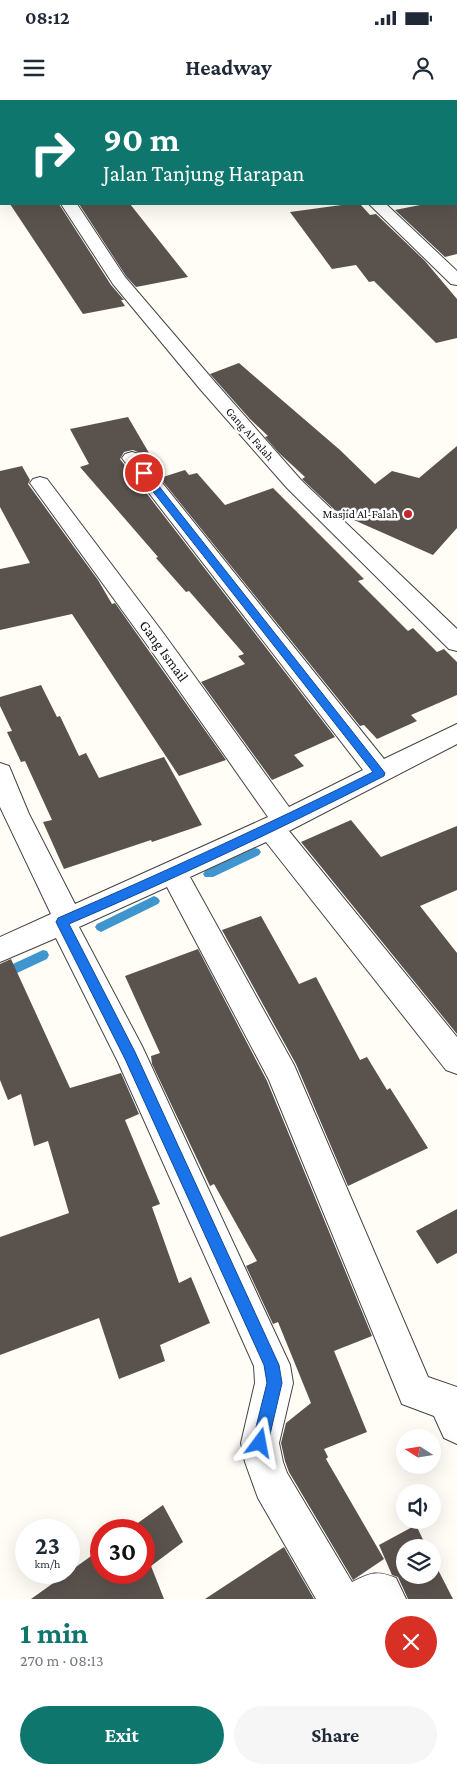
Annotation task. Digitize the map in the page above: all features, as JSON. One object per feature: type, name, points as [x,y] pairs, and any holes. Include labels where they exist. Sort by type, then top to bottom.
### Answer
[{"type":"street","name":"Gang Al Falah","points":[[70,205],[119,280],[207,385],[294,484],[457,643]]},
{"type":"street","points":[[378,205],[457,280]]},
{"type":"street","points":[[132,458],[380,773]]},
{"type":"street","name":"Gang Ismail","points":[[40,483],[156,640],[278,824],[457,1060]]},
{"type":"street","points":[[0,950],[174,873],[278,824],[457,733]]},
{"type":"street","points":[[0,773],[16,814],[135,1065],[272,1365],[274,1383],[260,1443],[264,1462],[272,1484],[339,1599]]},
{"type":"street","points":[[174,873],[283,1075],[415,1391],[447,1402],[457,1425]]},
{"type":"street","points":[[360,1599],[373,1593],[381,1594],[385,1599]]},
{"type":"building","points":[[11,205],[60,205],[111,285],[124,300],[121,300],[125,306],[83,314]]},
{"type":"building","points":[[80,205],[131,205],[188,277],[136,287],[126,276]]},
{"type":"building","points":[[342,205],[361,205],[370,215],[376,214],[425,261],[457,299],[457,338],[436,343],[374,281],[369,282],[356,265],[332,269],[290,212]]},
{"type":"building","points":[[420,205],[457,205],[457,254],[445,257],[395,210]]},
{"type":"building","points":[[239,363],[340,450],[375,484],[392,471],[419,478],[457,446],[457,528],[433,555],[338,513],[302,479],[305,477],[279,453],[265,437],[268,436],[250,419],[210,374]]},
{"type":"building","points":[[128,417],[163,477],[185,470],[189,475],[197,473],[225,505],[273,488],[364,579],[358,581],[408,631],[413,628],[437,652],[444,649],[457,662],[457,695],[411,715],[417,721],[377,739],[364,725],[360,726],[140,453],[133,450],[124,452],[120,459],[335,737],[294,755],[304,766],[272,780],[201,682],[245,664],[238,656],[244,654],[189,591],[186,592],[156,558],[158,557],[80,467],[89,464],[70,429]]},
{"type":"building","points":[[22,466],[30,480],[28,484],[98,580],[112,604],[115,603],[226,760],[179,776],[72,614],[0,630],[0,569],[30,563],[0,507],[0,471]]},
{"type":"building","points":[[41,685],[57,717],[60,716],[79,756],[86,753],[99,778],[164,757],[202,825],[64,869],[43,822],[52,820],[25,761],[21,762],[7,732],[12,731],[0,706],[0,697]]},
{"type":"building","points":[[351,820],[381,857],[457,826],[457,890],[420,906],[457,953],[457,1034],[301,842]]},
{"type":"building","points":[[261,916],[299,984],[316,977],[360,1060],[367,1057],[387,1090],[390,1088],[428,1148],[348,1186],[296,1064],[222,930]]},
{"type":"building","points":[[198,949],[267,1081],[372,1336],[334,1351],[367,1432],[324,1449],[328,1457],[326,1459],[384,1559],[353,1580],[289,1472],[285,1461],[281,1443],[286,1423],[311,1403],[278,1322],[273,1324],[246,1266],[257,1261],[214,1184],[210,1186],[152,1064],[151,1056],[160,1053],[125,976]]},
{"type":"building","points":[[11,959],[70,1088],[121,1073],[139,1114],[125,1120],[160,1204],[152,1207],[179,1283],[191,1277],[210,1323],[160,1345],[165,1361],[119,1379],[99,1318],[0,1355],[0,1237],[69,1213],[48,1141],[34,1146],[21,1094],[8,1100],[0,1080],[0,964]]},
{"type":"building","points":[[457,1209],[457,1253],[437,1264],[416,1231]]},
{"type":"building","points":[[163,1505],[183,1542],[155,1563],[155,1519],[143,1519]]},
{"type":"building","points":[[409,1529],[418,1529],[423,1539],[396,1539],[396,1576],[392,1575],[379,1545]]},
{"type":"building","points":[[284,1547],[314,1599],[205,1599]]},
{"type":"building","points":[[90,1557],[90,1584],[155,1584],[155,1576],[164,1599],[31,1599],[52,1584],[80,1584],[80,1564]]},
{"type":"building","points":[[441,1576],[453,1599],[408,1599],[401,1584],[441,1584]]},
{"type":"waterway","points":[[209,874],[255,852]]},
{"type":"waterway","points":[[101,927],[154,901]]},
{"type":"waterway","points":[[0,976],[43,955]]},
{"type":"place","name":"Masjid Al-Falah","points":[[408,514]]},
{"type":"route","points":[[144,473],[380,773],[271,828],[62,922],[130,1056],[210,1226],[272,1365],[274,1383],[260,1443]]}]
